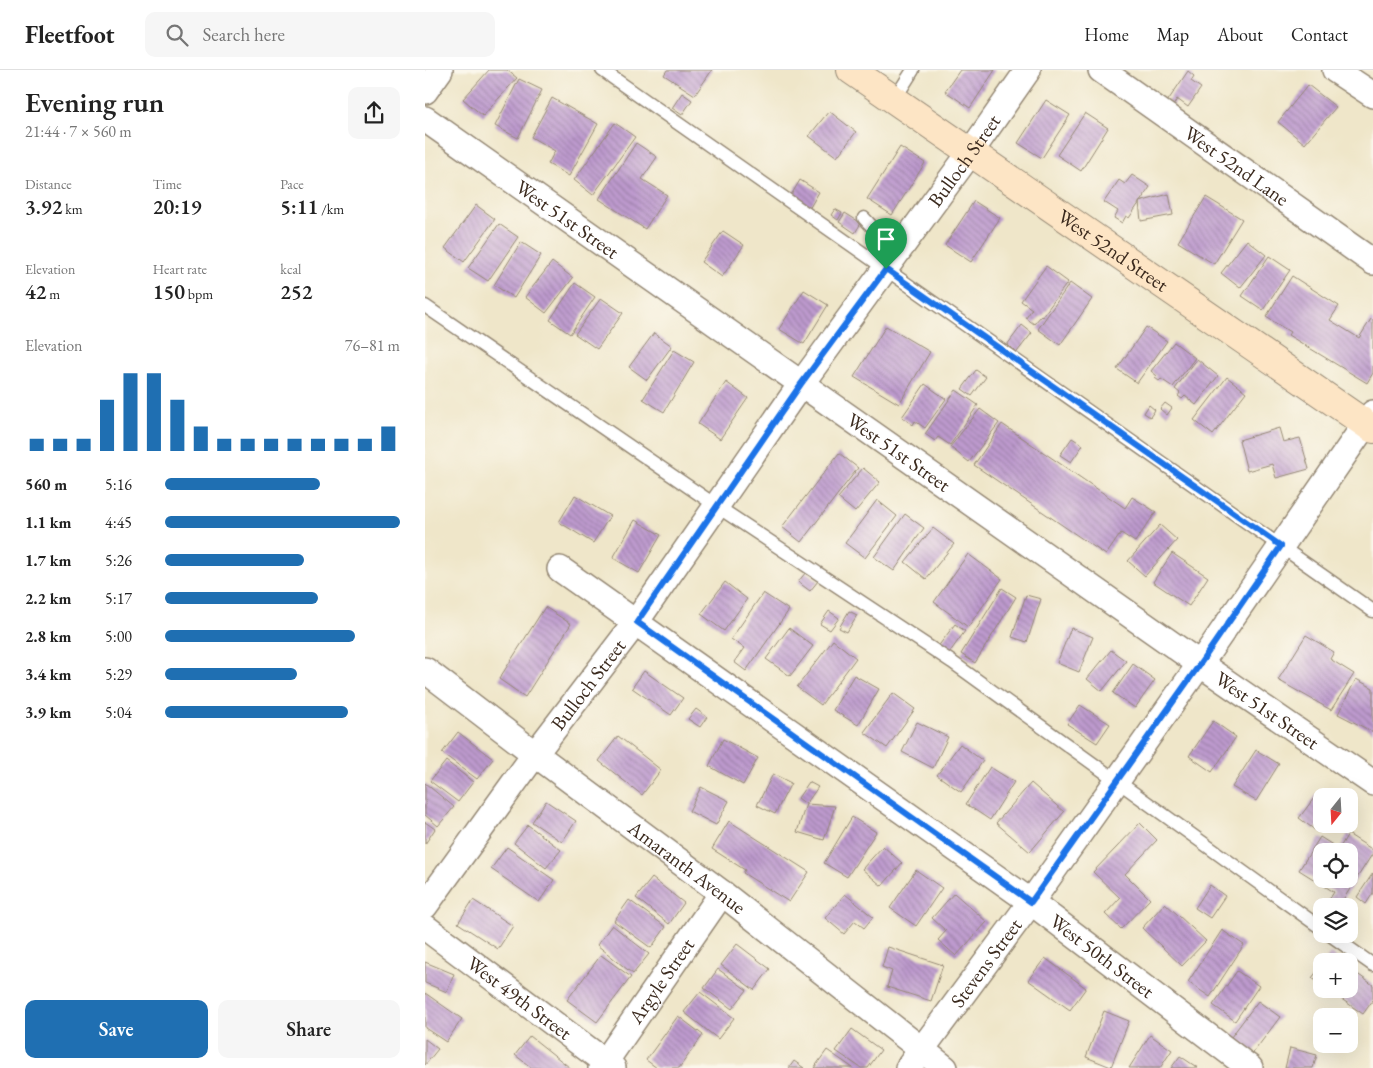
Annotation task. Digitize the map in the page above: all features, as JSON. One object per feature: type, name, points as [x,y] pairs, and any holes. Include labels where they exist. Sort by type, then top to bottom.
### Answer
[{"type":"main road","name":"West 52nd Street","points":[[851,70],[970,154],[1370,422]]},
{"type":"street","points":[[425,91],[440,70]]},
{"type":"street","name":"Bulloch Street","points":[[425,906],[535,754],[637,622],[801,384],[970,154],[1028,70]]},
{"type":"street","name":"West 52nd Lane","points":[[1101,70],[1373,262]]},
{"type":"street","points":[[1335,70],[1373,95]]},
{"type":"street","name":"West 51st Street","points":[[425,119],[1200,664],[1373,783]]},
{"type":"street","name":"Stevens Street","points":[[915,1059],[1031,902],[1370,422]]},
{"type":"street","name":"West 50th Street","points":[[560,569],[1031,902],[1250,1068]]},
{"type":"street","name":"Amaranth Avenue","points":[[425,670],[722,893],[915,1059],[945,1068]]},
{"type":"street","name":"Argyle Street","points":[[607,1066],[722,893]]},
{"type":"street","name":"West 49th Street","points":[[425,927],[607,1066]]},
{"type":"lane","points":[[602,70],[1373,611]]},
{"type":"lane","points":[[894,100],[913,70]]},
{"type":"lane","points":[[863,218],[877,232],[901,249]]},
{"type":"lane","points":[[425,306],[717,506],[959,667],[1313,922]]},
{"type":"lane","points":[[1342,943],[1373,965]]},
{"type":"building","points":[[489,70],[507,70],[517,78],[483,116],[463,99]]},
{"type":"building","points":[[667,70],[712,70],[695,95],[664,75]]},
{"type":"building","points":[[960,70],[995,70],[970,108],[945,91]]},
{"type":"building","points":[[1188,71],[1194,76],[1191,81],[1201,88],[1188,107],[1177,99],[1173,106],[1167,102]]},
{"type":"building","points":[[519,79],[542,90],[518,138],[495,126]]},
{"type":"building","points":[[1308,85],[1336,107],[1305,144],[1278,122]]},
{"type":"building","points":[[682,93],[692,100],[682,115],[672,108]]},
{"type":"building","points":[[552,98],[598,124],[569,176],[548,164],[555,151],[531,137]]},
{"type":"building","points":[[1046,100],[1070,115],[1042,158],[1018,143]]},
{"type":"building","points":[[829,111],[856,132],[837,157],[809,136]]},
{"type":"building","points":[[1085,113],[1108,128],[1081,171],[1057,155]]},
{"type":"building","points":[[615,123],[635,137],[593,195],[574,180]]},
{"type":"building","points":[[636,143],[657,157],[642,179],[667,195],[645,229],[599,199]]},
{"type":"building","points":[[900,147],[925,163],[892,215],[867,199]]},
{"type":"building","points":[[1132,175],[1150,187],[1129,218],[1126,216],[1122,223],[1114,218],[1118,211],[1104,202],[1119,180],[1125,184]]},
{"type":"building","points":[[800,180],[819,192],[809,209],[790,197]]},
{"type":"building","points":[[1169,194],[1173,215],[1141,221],[1139,202]]},
{"type":"building","points":[[1206,197],[1242,219],[1214,264],[1178,242]]},
{"type":"building","points":[[974,201],[1000,218],[971,262],[945,245]]},
{"type":"building","points":[[476,205],[495,219],[464,262],[445,248]]},
{"type":"building","points":[[835,209],[842,213],[838,220],[831,215]]},
{"type":"building","points":[[845,213],[861,223],[855,233],[839,222]]},
{"type":"building","points":[[499,224],[518,237],[488,281],[468,268]]},
{"type":"building","points":[[723,231],[744,245],[722,277],[701,262]]},
{"type":"building","points":[[1247,240],[1266,255],[1240,288],[1221,273]]},
{"type":"building","points":[[521,242],[541,255],[514,298],[494,285]]},
{"type":"building","points":[[1269,256],[1290,270],[1263,310],[1242,296]]},
{"type":"building","points":[[552,262],[573,278],[546,313],[525,297]]},
{"type":"building","points":[[1046,266],[1068,282],[1042,317],[1034,324],[1026,318],[1032,309],[1021,301]]},
{"type":"building","points":[[1292,276],[1339,306],[1330,320],[1359,338],[1371,319],[1373,320],[1373,373],[1367,383],[1288,335],[1290,332],[1266,317]]},
{"type":"building","points":[[575,283],[595,297],[570,334],[550,320]]},
{"type":"building","points":[[1070,283],[1092,299],[1060,345],[1038,329]]},
{"type":"building","points":[[804,290],[828,305],[804,344],[779,329]]},
{"type":"building","points":[[601,298],[623,313],[597,349],[575,334]]},
{"type":"building","points":[[1022,325],[1032,333],[1017,352],[1007,345]]},
{"type":"building","points":[[886,326],[930,352],[899,404],[854,377]]},
{"type":"building","points":[[1146,327],[1167,341],[1137,383],[1117,369]]},
{"type":"building","points":[[654,333],[672,346],[647,380],[629,367]]},
{"type":"building","points":[[1174,342],[1195,358],[1173,387],[1161,379],[1159,381],[1155,378],[1157,376],[1151,371]]},
{"type":"building","points":[[674,350],[694,362],[664,412],[643,399]]},
{"type":"building","points":[[1197,359],[1218,376],[1196,405],[1185,396],[1182,399],[1178,396],[1180,393],[1175,389]]},
{"type":"building","points":[[976,370],[986,377],[972,396],[962,389]]},
{"type":"building","points":[[1227,377],[1246,392],[1213,435],[1194,420]]},
{"type":"building","points":[[726,382],[748,398],[720,439],[698,424]]},
{"type":"building","points":[[925,384],[946,399],[925,428],[915,421],[913,425],[902,417]]},
{"type":"building","points":[[956,390],[978,405],[950,445],[938,437],[935,441],[925,434]]},
{"type":"building","points":[[1165,403],[1172,408],[1167,415],[1160,409]]},
{"type":"building","points":[[1149,405],[1155,410],[1150,417],[1144,413]]},
{"type":"building","points":[[980,409],[999,423],[969,462],[950,447]]},
{"type":"building","points":[[1002,424],[1125,508],[1132,497],[1156,512],[1135,542],[1121,533],[1106,555],[974,465]]},
{"type":"building","points":[[1279,428],[1283,442],[1300,438],[1309,469],[1276,478],[1272,464],[1247,471],[1239,440]]},
{"type":"building","points":[[1072,438],[1083,445],[1071,462],[1060,455]]},
{"type":"building","points":[[839,453],[858,468],[801,542],[782,527]]},
{"type":"building","points":[[863,468],[880,482],[855,512],[838,498]]},
{"type":"building","points":[[575,495],[610,516],[593,543],[559,522]]},
{"type":"building","points":[[877,500],[897,516],[865,558],[845,543]]},
{"type":"building","points":[[905,514],[924,528],[894,571],[874,557]]},
{"type":"building","points":[[635,520],[661,535],[639,573],[613,558]]},
{"type":"building","points":[[1160,525],[1177,540],[1145,576],[1128,561]]},
{"type":"building","points":[[933,528],[954,544],[926,579],[905,562]]},
{"type":"building","points":[[1172,553],[1208,577],[1189,606],[1153,582]]},
{"type":"building","points":[[968,554],[1002,579],[968,627],[934,602]]},
{"type":"building","points":[[806,572],[818,581],[810,591],[798,582]]},
{"type":"building","points":[[725,582],[747,599],[724,631],[701,614]]},
{"type":"building","points":[[1002,588],[1016,597],[975,663],[961,654]]},
{"type":"building","points":[[763,593],[789,610],[746,671],[734,662],[744,648],[731,639]]},
{"type":"building","points":[[1026,595],[1041,599],[1027,642],[1012,637]]},
{"type":"building","points":[[545,607],[571,624],[525,697],[499,679]]},
{"type":"building","points":[[829,611],[839,618],[830,630],[820,624]]},
{"type":"building","points":[[849,611],[857,615],[847,632],[839,628]]},
{"type":"building","points":[[955,624],[965,631],[947,656],[937,648]]},
{"type":"building","points":[[789,628],[813,646],[790,676],[766,659]]},
{"type":"building","points":[[1071,628],[1093,637],[1079,672],[1057,663]]},
{"type":"building","points":[[1306,635],[1334,652],[1330,659],[1354,674],[1331,710],[1278,680]]},
{"type":"building","points":[[833,640],[856,658],[821,705],[797,687]]},
{"type":"building","points":[[1111,650],[1126,661],[1102,691],[1087,679]]},
{"type":"building","points":[[1133,664],[1155,680],[1135,708],[1113,693]]},
{"type":"building","points":[[644,671],[683,698],[671,715],[632,688]]},
{"type":"building","points":[[854,675],[879,689],[858,725],[833,710]]},
{"type":"building","points":[[1356,679],[1373,688],[1373,732],[1338,714]]},
{"type":"building","points":[[893,693],[915,709],[887,748],[864,732]]},
{"type":"building","points":[[1080,705],[1110,724],[1097,743],[1067,724]]},
{"type":"building","points":[[696,709],[707,717],[700,727],[688,719]]},
{"type":"building","points":[[1213,721],[1236,737],[1212,772],[1189,756]]},
{"type":"building","points":[[917,722],[948,737],[933,768],[902,752]]},
{"type":"building","points":[[458,732],[493,759],[477,779],[442,753]]},
{"type":"building","points":[[618,736],[661,770],[642,795],[599,761]]},
{"type":"building","points":[[723,739],[758,758],[743,785],[709,766]]},
{"type":"building","points":[[960,744],[983,761],[961,792],[937,775]]},
{"type":"building","points":[[1256,750],[1279,764],[1256,801],[1232,787]]},
{"type":"building","points":[[446,761],[473,782],[458,802],[430,781]]},
{"type":"building","points":[[990,767],[1014,782],[990,820],[966,804]]},
{"type":"building","points":[[773,774],[791,783],[775,814],[757,805]]},
{"type":"building","points":[[809,782],[818,787],[806,804],[798,798]]},
{"type":"building","points":[[425,783],[454,807],[438,826],[425,815]]},
{"type":"building","points":[[1031,783],[1064,812],[1030,852],[996,823]]},
{"type":"building","points":[[701,787],[729,801],[716,825],[689,811]]},
{"type":"building","points":[[1313,799],[1313,828],[1299,818]]},
{"type":"building","points":[[546,801],[576,821],[562,842],[532,822]]},
{"type":"building","points":[[806,804],[835,806],[824,840],[797,832]]},
{"type":"building","points":[[852,817],[876,832],[847,877],[824,863]]},
{"type":"building","points":[[729,821],[809,872],[789,902],[743,873],[745,870],[712,849]]},
{"type":"building","points":[[425,822],[435,829],[425,844]]},
{"type":"building","points":[[1140,823],[1157,840],[1125,874],[1150,899],[1121,929],[1105,914],[1120,898],[1093,872]]},
{"type":"building","points":[[528,825],[561,850],[546,868],[514,843]]},
{"type":"building","points":[[1348,834],[1373,850],[1358,876],[1358,843],[1343,843]]},
{"type":"building","points":[[1320,837],[1330,843],[1316,843]]},
{"type":"building","points":[[883,846],[902,863],[882,886],[862,869]]},
{"type":"building","points":[[507,847],[554,880],[539,902],[491,869]]},
{"type":"building","points":[[1313,848],[1313,879],[1299,870]]},
{"type":"building","points":[[916,870],[942,888],[916,926],[890,908]]},
{"type":"building","points":[[1373,873],[1373,893],[1366,904],[1357,897]]},
{"type":"building","points":[[652,878],[684,903],[669,924],[636,898]]},
{"type":"building","points":[[1210,885],[1225,896],[1210,918],[1195,908]]},
{"type":"building","points":[[1328,888],[1351,888],[1344,898],[1330,898],[1334,892]]},
{"type":"building","points":[[954,893],[987,922],[956,956],[938,940],[946,931],[932,918]]},
{"type":"building","points":[[845,894],[873,917],[864,928],[855,921],[844,934],[825,918]]},
{"type":"building","points":[[473,900],[513,926],[498,949],[458,923]]},
{"type":"building","points":[[629,900],[666,927],[651,948],[614,921]]},
{"type":"building","points":[[1165,903],[1206,941],[1182,966],[1142,928]]},
{"type":"building","points":[[612,925],[649,954],[633,974],[597,945]]},
{"type":"building","points":[[1222,930],[1244,945],[1210,997],[1188,982]]},
{"type":"building","points":[[737,944],[770,969],[754,990],[721,965]]},
{"type":"building","points":[[888,947],[943,965],[931,1001],[887,987],[892,971],[882,967]]},
{"type":"building","points":[[601,955],[631,977],[597,1022],[567,1000]]},
{"type":"building","points":[[1045,958],[1086,988],[1070,1010],[1028,980]]},
{"type":"building","points":[[425,962],[454,974],[447,992],[425,983]]},
{"type":"building","points":[[718,969],[747,990],[732,1009],[704,988]]},
{"type":"building","points":[[1237,971],[1259,986],[1235,1021],[1213,1005]]},
{"type":"building","points":[[1358,974],[1373,985],[1373,1000],[1363,1014],[1358,1011],[1358,1008],[1354,1008],[1340,998],[1358,998]]},
{"type":"building","points":[[700,992],[734,1018],[718,1039],[684,1012]]},
{"type":"building","points":[[425,993],[462,1019],[446,1042],[425,1028]]},
{"type":"building","points":[[1258,1001],[1280,1017],[1250,1057],[1228,1041]]},
{"type":"building","points":[[1104,1011],[1129,1021],[1111,1067],[1086,1057]]},
{"type":"building","points":[[678,1016],[703,1035],[679,1068],[657,1068],[646,1060]]},
{"type":"building","points":[[852,1029],[881,1050],[868,1068],[861,1068],[836,1051]]},
{"type":"building","points":[[1150,1035],[1172,1050],[1160,1068],[1129,1068]]},
{"type":"building","points":[[530,1036],[569,1067],[532,1068],[515,1055]]},
{"type":"building","points":[[425,1039],[438,1049],[425,1065]]},
{"type":"building","points":[[1290,1048],[1317,1055],[1313,1068],[1285,1068]]},
{"type":"building","points":[[827,1050],[853,1068],[814,1068]]},
{"type":"building","points":[[1180,1056],[1198,1068],[1171,1068]]},
{"type":"building","points":[[794,1061],[804,1068],[789,1068]]},
{"type":"route","points":[[886,269],[1281,546],[1200,664],[1031,902],[637,622],[801,384],[886,269]]}]
